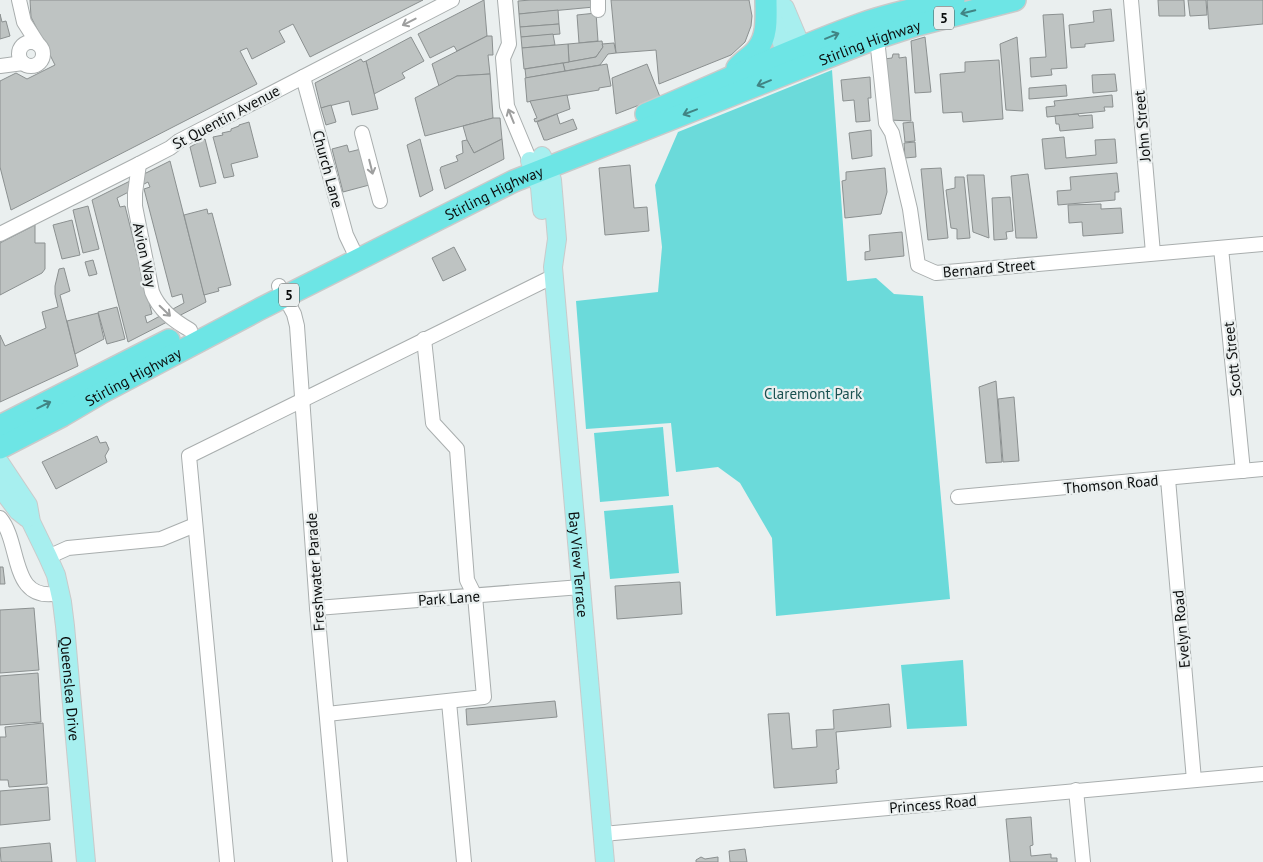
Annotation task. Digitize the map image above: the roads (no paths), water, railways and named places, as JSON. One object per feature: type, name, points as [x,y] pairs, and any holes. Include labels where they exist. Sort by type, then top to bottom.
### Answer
[{"type":"highway","points":[[731,76],[742,61],[758,50],[764,39],[766,0]]},
{"type":"highway","name":"Stirling Highway","points":[[0,448],[62,416],[282,291],[355,254],[501,172],[538,165],[797,59],[894,7],[954,0]]},
{"type":"highway","name":"Stirling Highway","points":[[538,165],[731,76],[1015,0]]},
{"type":"highway","name":"Stirling Highway","points":[[3,423],[97,378],[190,330],[282,291]]},
{"type":"main road","points":[[771,0],[771,14],[797,59]]},
{"type":"main road","name":"Bay View Terrace","points":[[538,165],[545,240],[553,271],[605,862]]},
{"type":"main road","name":"Queenslea Drive","points":[[0,463],[28,504],[31,522],[48,557],[60,593],[65,626],[86,862]]},
{"type":"main road","name":"Queenslea Drive","points":[[0,487],[18,511],[31,522]]},
{"type":"street","points":[[12,0],[21,53],[34,65],[40,61],[42,50],[24,22],[19,0]]},
{"type":"street","name":"St Quentin Avenue","points":[[0,234],[94,192],[139,164],[163,158],[179,141],[452,0]]},
{"type":"street","name":"Bay View Terrace","points":[[505,0],[509,44],[503,58],[507,106],[538,165]]},
{"type":"street","name":"John Street","points":[[1131,0],[1153,253]]},
{"type":"street","name":"Bernard Street","points":[[874,39],[878,48],[886,123],[892,133],[910,209],[918,265],[936,273],[1263,244]]},
{"type":"street","points":[[0,66],[21,53],[30,42],[38,44]]},
{"type":"street","points":[[0,62],[6,56],[21,53]]},
{"type":"street","name":"Church Lane","points":[[304,77],[346,235],[355,254]]},
{"type":"street","points":[[362,133],[380,200]]},
{"type":"street","name":"Avion Way","points":[[139,164],[135,206],[152,292],[155,301],[162,309],[190,330]]},
{"type":"street","name":"Scott Street","points":[[1221,248],[1243,471]]},
{"type":"street","points":[[227,862],[189,456],[424,339],[553,271]]},
{"type":"street","name":"Freshwater Parade","points":[[282,291],[294,314],[297,326],[317,608],[340,862]]},
{"type":"street","points":[[326,714],[484,697],[475,596],[467,580],[457,449],[433,423],[424,339]]},
{"type":"street","name":"Thomson Road","points":[[958,497],[1263,469]]},
{"type":"street","name":"Evelyn Road","points":[[1168,479],[1194,780]]},
{"type":"street","points":[[0,518],[9,531],[19,572],[26,583],[42,593],[50,595],[60,593]]},
{"type":"street","points":[[48,557],[68,548],[161,539],[195,525]]},
{"type":"street","name":"Park Lane","points":[[317,608],[581,587]]},
{"type":"street","points":[[449,702],[464,862]]},
{"type":"street","name":"Princess Road","points":[[603,834],[1263,774]]},
{"type":"street","points":[[1076,790],[1083,862]]},
{"type":"park label","name":"Claremont Park","points":[[813,393]]}]
